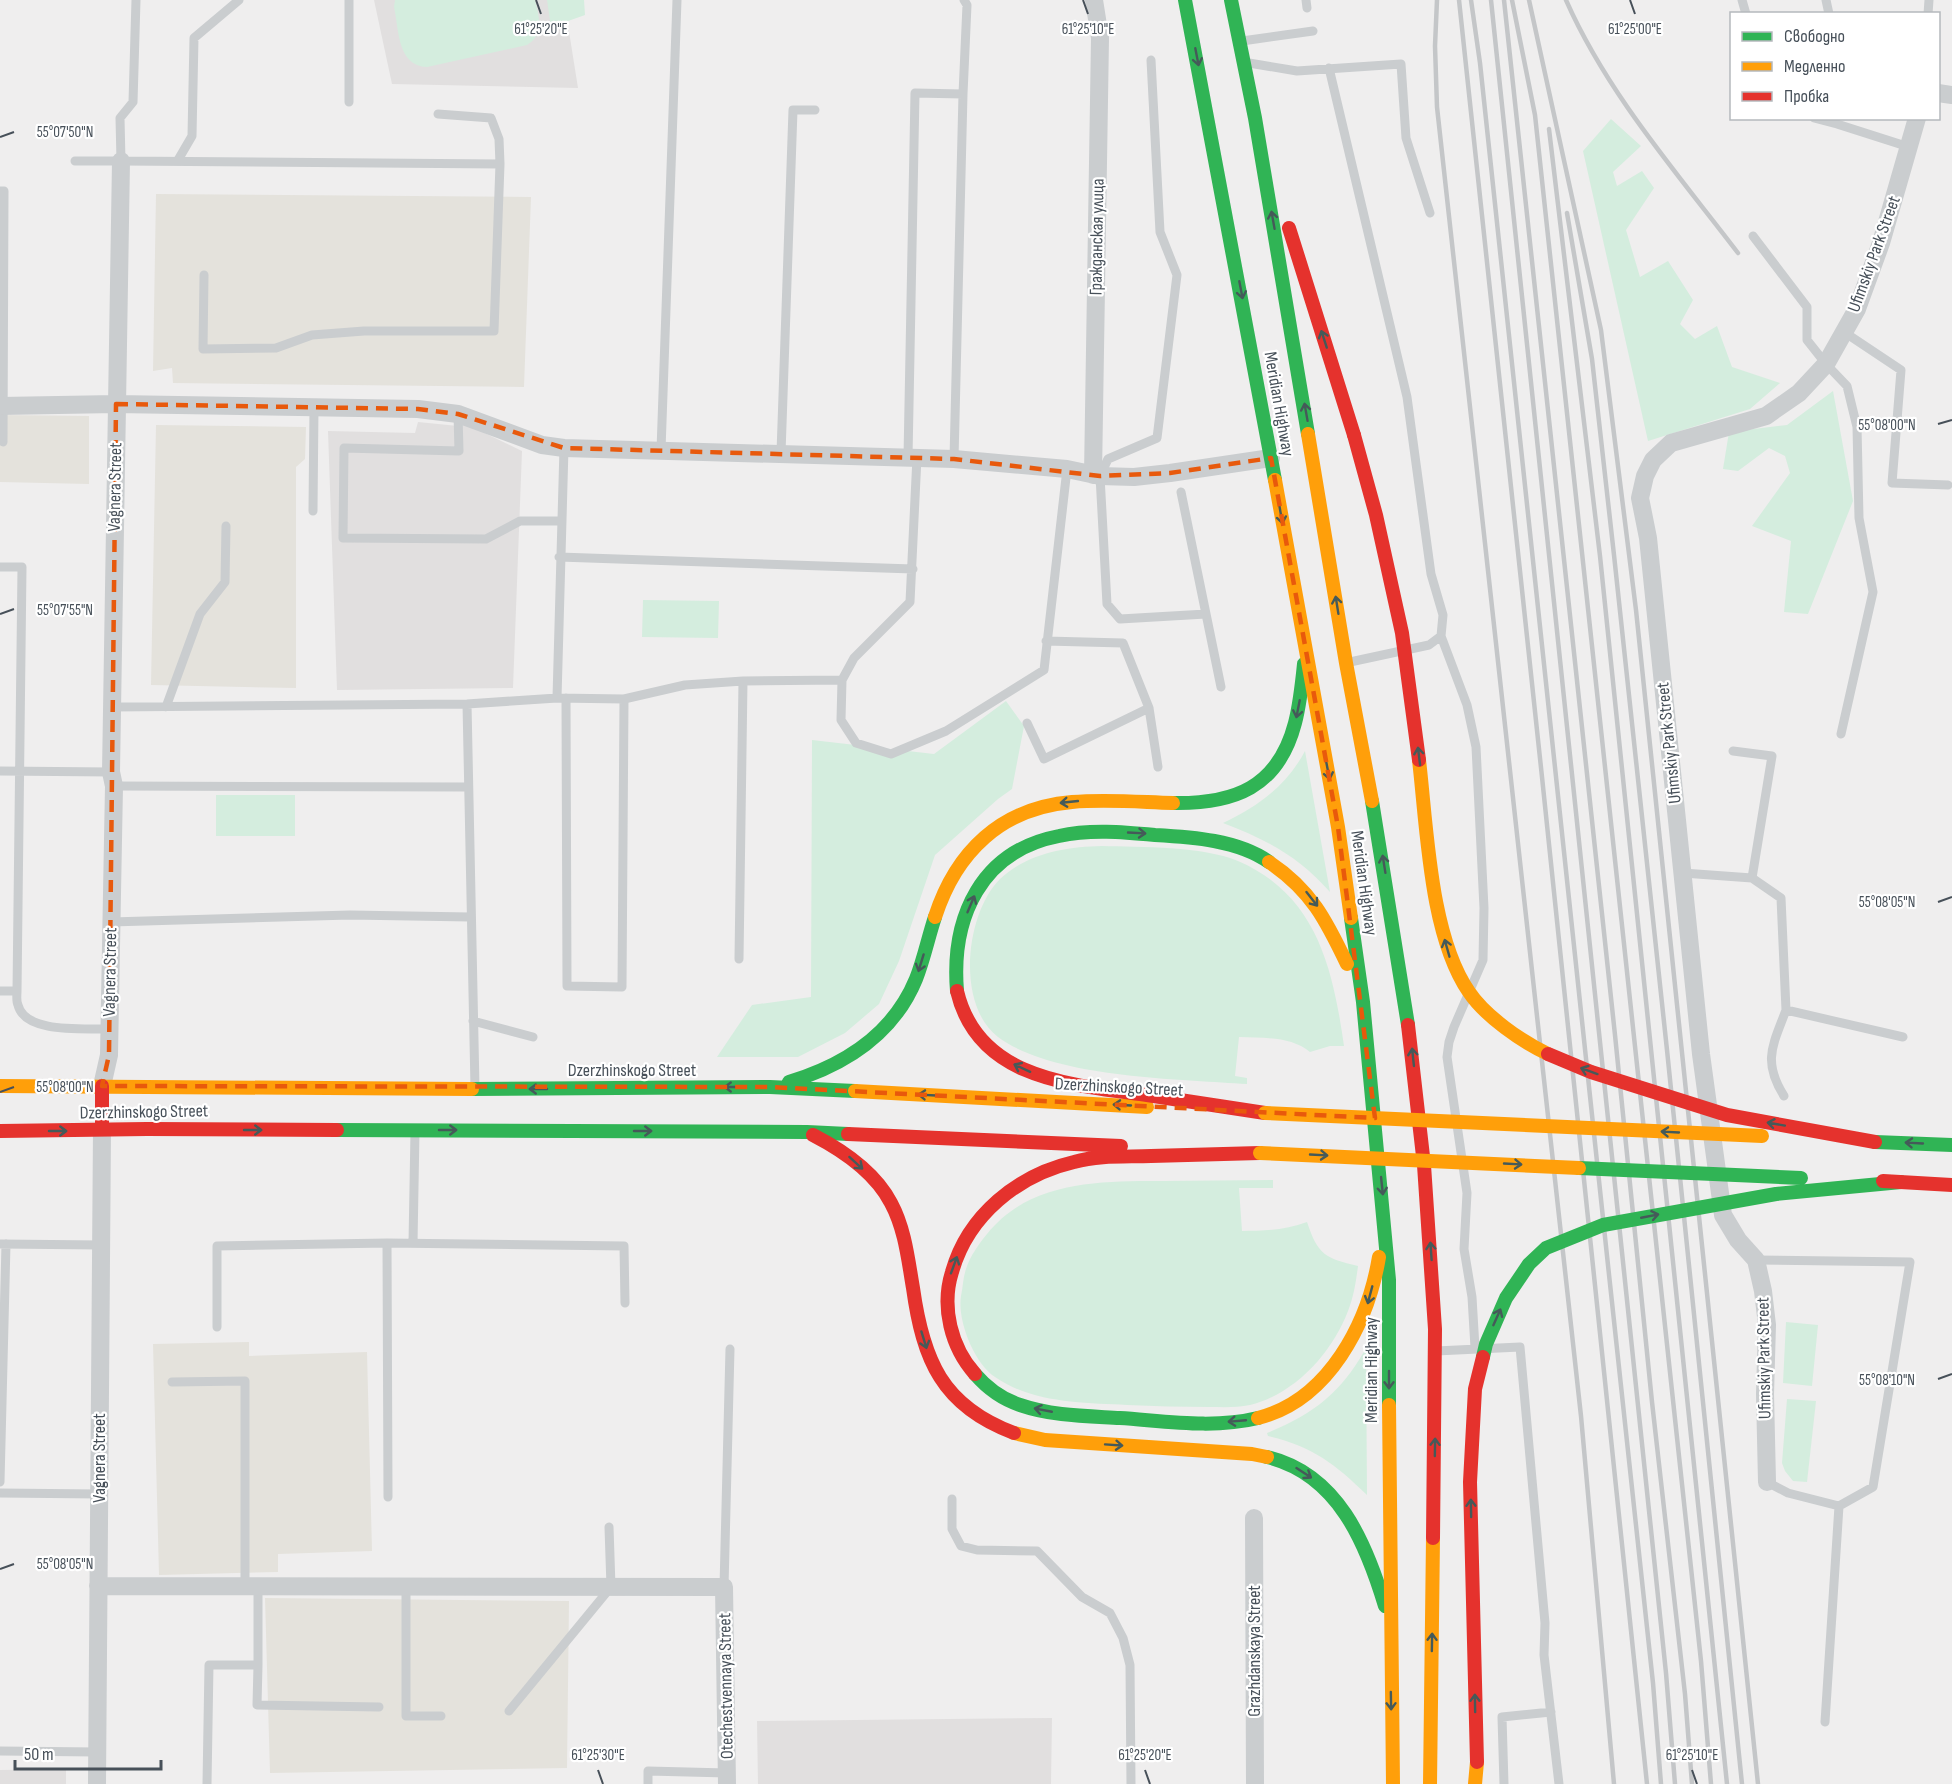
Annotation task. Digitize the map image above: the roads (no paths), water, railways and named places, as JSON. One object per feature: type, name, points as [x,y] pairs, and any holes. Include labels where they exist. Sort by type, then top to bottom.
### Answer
[{"type":"main road","name":"Meridian Highway","points":[[1185,0],[1243,301],[1338,827],[1363,1002],[1385,1217],[1389,1280],[1389,1621],[1393,1784]]},
{"type":"main road","name":"Meridian Highway","points":[[1231,0],[1255,118],[1346,663],[1376,819],[1411,1045],[1433,1275],[1435,1352],[1430,1784]]},
{"type":"main road","points":[[1255,118],[1354,435],[1376,515],[1404,643],[1434,889],[1450,958],[1469,993],[1489,1014],[1525,1042],[1545,1053],[1592,1072],[1727,1115],[1875,1142]]},
{"type":"main road","points":[[770,1087],[831,1068],[865,1047],[886,1027],[901,1008],[913,986],[939,901],[949,879],[974,845],[991,832],[1032,810],[1055,804],[1089,801],[1210,802],[1243,793],[1262,781],[1282,754],[1294,728],[1305,651]]},
{"type":"main road","points":[[1363,1002],[1335,934],[1314,900],[1290,875],[1272,862],[1228,844],[1202,838],[1086,832],[1035,841],[997,866],[980,884],[969,904],[957,950],[957,993],[967,1022],[979,1040],[996,1054],[1041,1076],[1077,1085],[1264,1113],[1952,1145]]},
{"type":"main road","name":"Dzerzhinskogo Street","points":[[0,1086],[475,1089],[770,1087],[1264,1113]]},
{"type":"main road","name":"Vagnera Street","points":[[102,1086],[102,1129]]},
{"type":"main road","name":"Dzerzhinskogo Street","points":[[0,1131],[102,1129],[807,1132],[1260,1153]]},
{"type":"main road","points":[[807,1132],[848,1155],[869,1175],[892,1205],[904,1239],[915,1305],[925,1346],[943,1383],[964,1408],[1000,1429],[1034,1438],[1252,1454],[1288,1462],[1316,1480],[1345,1510],[1373,1563],[1389,1621]]},
{"type":"main road","points":[[1385,1217],[1377,1268],[1364,1314],[1353,1336],[1326,1375],[1309,1391],[1289,1404],[1247,1420],[1223,1422],[1115,1418],[1058,1413],[1034,1408],[1002,1396],[975,1376],[960,1354],[950,1327],[948,1306],[950,1275],[976,1223],[1006,1193],[1037,1174],[1056,1166],[1093,1158],[1260,1153],[1952,1185]]},
{"type":"main road","points":[[1475,1784],[1470,1482],[1473,1412],[1475,1389],[1486,1344],[1516,1282],[1529,1264],[1546,1248],[1603,1226],[1776,1194],[1901,1182]]},
{"type":"street","name":"Гражданская улица","points":[[1094,0],[1100,38],[1097,475]]},
{"type":"street","name":"Ufimskiy Park Street","points":[[1767,1482],[1767,1325],[1763,1291],[1756,1260],[1738,1240],[1723,1215],[1701,1054],[1648,538],[1641,498],[1645,476],[1653,460],[1671,443],[1766,416],[1799,393],[1826,364],[1857,309],[1881,243],[1916,120]]},
{"type":"street","name":"Vagnera Street","points":[[102,1086],[109,1055],[121,161]]},
{"type":"street","points":[[1,406],[116,404],[314,406],[418,410],[458,414],[543,445],[564,448],[954,459],[1134,477],[1270,458]]},
{"type":"street","name":"Vagnera Street","points":[[97,1784],[102,1129]]},
{"type":"street","name":"Grazhdanskaya Street","points":[[1254,1518],[1255,1784]]},
{"type":"street","points":[[98,1586],[724,1587]]},
{"type":"street","name":"Otechestvennaya Street","points":[[724,1587],[727,1778]]},
{"type":"lane","points":[[121,161],[120,118],[133,102],[136,0]]},
{"type":"lane","points":[[177,160],[192,136],[194,38],[239,0]]},
{"type":"lane","points":[[349,0],[349,102]]},
{"type":"lane","points":[[661,450],[677,0]]},
{"type":"lane","points":[[954,459],[967,5],[964,0]]},
{"type":"lane","points":[[1239,42],[1313,31]]},
{"type":"lane","points":[[1151,60],[1161,232],[1177,275],[1156,438],[1108,459],[1097,475],[1107,604],[1120,619],[1206,614]]},
{"type":"lane","points":[[1243,62],[1297,70],[1401,64],[1406,138],[1430,213]]},
{"type":"lane","points":[[1329,68],[1407,397],[1431,574],[1443,615],[1441,636],[1467,705],[1476,747],[1484,908],[1483,960],[1454,1027],[1447,1057],[1467,1192],[1464,1249],[1472,1297],[1475,1350]]},
{"type":"lane","points":[[963,94],[915,93],[913,569],[910,602],[854,658],[842,680],[841,720],[856,743],[891,753],[946,731],[1044,670],[1067,469]]},
{"type":"lane","points":[[781,453],[793,110],[815,110]]},
{"type":"lane","points":[[204,275],[203,349],[276,348],[312,335],[364,331],[494,331],[499,139],[491,118],[438,114]]},
{"type":"lane","points":[[1838,121],[1909,147]]},
{"type":"lane","points":[[75,161],[500,164]]},
{"type":"lane","points":[[0,190],[4,191],[1,406],[3,442]]},
{"type":"lane","points":[[1754,236],[1807,307],[1807,340],[1847,386],[1857,426],[1859,518],[1873,592],[1841,734]]},
{"type":"lane","points":[[1844,332],[1900,370],[1892,483],[1948,485]]},
{"type":"lane","points":[[313,511],[314,406]]},
{"type":"lane","points":[[458,414],[459,450],[344,448],[343,538],[486,539],[520,521],[561,521]]},
{"type":"lane","points":[[564,448],[560,556],[567,986],[622,987],[624,699]]},
{"type":"lane","points":[[1181,492],[1221,687]]},
{"type":"lane","points":[[166,707],[200,614],[225,582],[226,526]]},
{"type":"lane","points":[[560,556],[913,569]]},
{"type":"lane","points":[[0,567],[22,567],[18,1007],[29,1020],[42,1026],[109,1029]]},
{"type":"lane","points":[[1346,663],[1429,645],[1441,636]]},
{"type":"lane","points":[[1046,641],[1124,643],[1149,708],[1158,767]]},
{"type":"lane","points":[[112,707],[467,704],[561,698],[624,699],[685,685],[743,681],[842,680]]},
{"type":"lane","points":[[739,959],[743,681]]},
{"type":"lane","points":[[467,704],[475,1089]]},
{"type":"lane","points":[[1027,723],[1044,759],[1149,708]]},
{"type":"lane","points":[[1733,751],[1772,756],[1752,878]]},
{"type":"lane","points":[[0,771],[112,779],[468,788]]},
{"type":"lane","points":[[1683,873],[1752,878],[1781,898],[1786,1010],[1771,1050],[1772,1070],[1784,1096]]},
{"type":"lane","points":[[111,922],[350,915],[470,918]]},
{"type":"lane","points":[[0,991],[17,991]]},
{"type":"lane","points":[[1786,1010],[1903,1036]]},
{"type":"lane","points":[[473,1022],[533,1036]]},
{"type":"lane","points":[[413,1243],[415,1130]]},
{"type":"lane","points":[[387,1242],[388,1497]]},
{"type":"lane","points":[[218,1327],[217,1246],[387,1242],[624,1246],[625,1303]]},
{"type":"lane","points":[[0,1482],[3,1244],[101,1245]]},
{"type":"lane","points":[[1756,1260],[1910,1262],[1874,1487],[1839,1506],[1788,1493],[1767,1482]]},
{"type":"lane","points":[[1435,1352],[1520,1347],[1545,1623],[1544,1655],[1559,1784]]},
{"type":"lane","points":[[724,1587],[730,1349]]},
{"type":"lane","points":[[172,1382],[245,1381],[252,1587],[258,1665],[257,1705],[379,1707]]},
{"type":"lane","points":[[0,1492],[99,1494]]},
{"type":"lane","points":[[952,1499],[952,1528],[961,1546],[977,1550],[1037,1551],[1082,1597],[1110,1613],[1123,1638],[1130,1665],[1131,1784]]},
{"type":"lane","points":[[1825,1722],[1839,1506]]},
{"type":"lane","points":[[509,1711],[611,1587],[609,1527]]},
{"type":"lane","points":[[406,1587],[406,1716],[441,1716]]},
{"type":"lane","points":[[207,1784],[208,1665],[258,1665]]},
{"type":"lane","points":[[1504,1784],[1502,1717],[1551,1712]]},
{"type":"lane","points":[[0,1751],[97,1752]]},
{"type":"lane","points":[[648,1784],[648,1771],[727,1778]]},
{"type":"railway","points":[[1437,0],[1435,46],[1437,107],[1581,1416],[1614,1784]]},
{"type":"railway","points":[[1459,0],[1647,1784]]},
{"type":"railway","points":[[1471,0],[1480,63],[1653,1683],[1661,1784]]},
{"type":"railway","points":[[1491,0],[1666,1673],[1675,1784]]},
{"type":"railway","points":[[1504,0],[1685,1694],[1692,1784]]},
{"type":"railway","points":[[1512,0],[1535,115],[1701,1661],[1711,1784]]},
{"type":"railway","points":[[1529,0],[1601,330],[1636,610],[1758,1784]]},
{"type":"railway","points":[[1566,0],[1602,68],[1622,100],[1738,253]]},
{"type":"railway","points":[[1549,129],[1600,556],[1727,1784]]},
{"type":"railway","points":[[1567,213],[1592,359],[1614,555],[1742,1784]]}]
